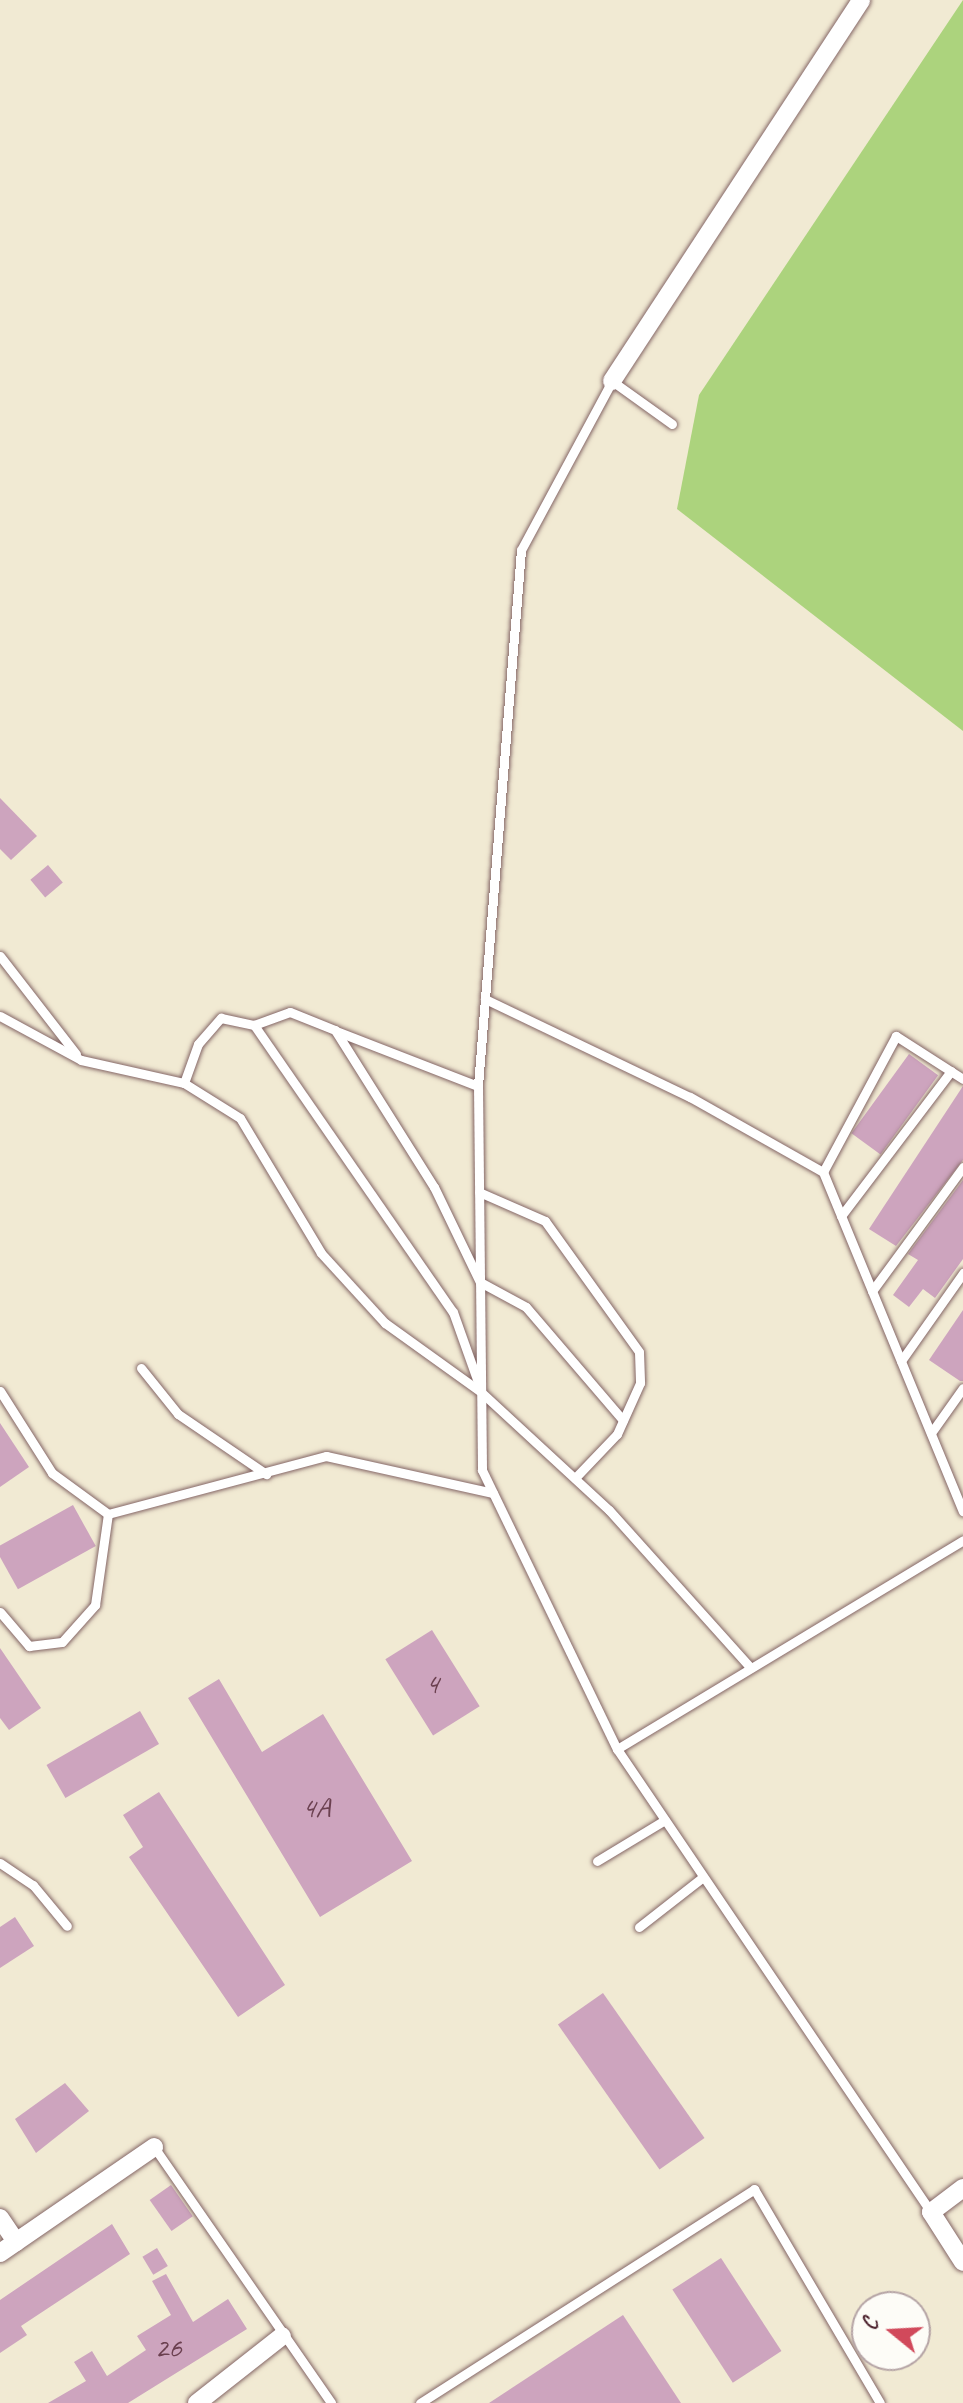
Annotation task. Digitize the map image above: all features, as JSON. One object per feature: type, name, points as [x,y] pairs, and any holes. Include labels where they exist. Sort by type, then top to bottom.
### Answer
[{"type":"street","points":[[612,381],[861,0]]},
{"type":"street","points":[[0,2253],[154,2147]]},
{"type":"street","points":[[963,2188],[931,2212],[963,2262]]},
{"type":"street","points":[[0,2218],[16,2242]]},
{"type":"street","points":[[197,2403],[218,2390],[282,2336]]},
{"type":"lane","points":[[672,424],[612,381],[521,550],[478,1086],[482,1470],[617,1749],[931,2212]]},
{"type":"lane","points":[[0,956],[81,1060]]},
{"type":"lane","points":[[485,999],[690,1097],[823,1172],[963,1510]]},
{"type":"lane","points":[[184,1083],[198,1044],[221,1018],[254,1025],[290,1012],[478,1086]]},
{"type":"lane","points":[[0,1016],[81,1060],[184,1083],[240,1118],[321,1253],[385,1323],[481,1392],[575,1478],[751,1668]]},
{"type":"lane","points":[[254,1025],[453,1312],[481,1392]]},
{"type":"lane","points":[[335,1030],[434,1187],[480,1282],[526,1307],[623,1420]]},
{"type":"lane","points":[[823,1172],[896,1036],[963,1079]]},
{"type":"lane","points":[[841,1216],[951,1071]]},
{"type":"lane","points":[[872,1291],[963,1167]]},
{"type":"lane","points":[[479,1192],[545,1221],[604,1295],[639,1352],[640,1383],[623,1420],[575,1478]]},
{"type":"lane","points":[[901,1361],[963,1273]]},
{"type":"lane","points":[[141,1368],[178,1414],[266,1474]]},
{"type":"lane","points":[[931,1433],[963,1388]]},
{"type":"lane","points":[[0,1391],[52,1473],[108,1514]]},
{"type":"lane","points":[[108,1514],[326,1456],[493,1493]]},
{"type":"lane","points":[[0,1612],[29,1646],[62,1642],[95,1605],[108,1514]]},
{"type":"lane","points":[[617,1749],[963,1540]]},
{"type":"lane","points":[[597,1861],[665,1820]]},
{"type":"lane","points":[[3,1869],[67,1926]]},
{"type":"lane","points":[[639,1927],[703,1877]]},
{"type":"lane","points":[[154,2147],[212,2221],[282,2336],[331,2403]]},
{"type":"lane","points":[[420,2403],[754,2189],[880,2403]]},
{"type":"green space","points":[[963,0],[963,731],[677,509],[699,395]]},
{"type":"building","points":[[0,798],[37,836],[11,860],[0,849]]},
{"type":"building","points":[[48,865],[63,883],[45,897],[30,880]]},
{"type":"building","points":[[909,1054],[938,1075],[881,1154],[851,1133]]},
{"type":"building","points":[[963,1086],[963,1160],[896,1246],[869,1229]]},
{"type":"building","points":[[963,1180],[963,1259],[935,1298],[923,1289],[909,1307],[893,1295],[918,1260],[908,1254]]},
{"type":"building","points":[[963,1310],[963,1381],[960,1381],[929,1360]]},
{"type":"building","points":[[0,1423],[29,1467],[0,1487]]},
{"type":"building","points":[[73,1505],[96,1546],[18,1589],[0,1557],[0,1545]]},
{"type":"building","points":[[432,1630],[480,1706],[433,1735],[385,1659]]},
{"type":"building","points":[[0,1648],[41,1708],[9,1730],[0,1718]]},
{"type":"building","points":[[219,1679],[262,1752],[323,1714],[412,1861],[320,1917],[188,1698]]},
{"type":"building","points":[[140,1711],[159,1744],[65,1798],[46,1765]]},
{"type":"building","points":[[159,1792],[285,1985],[238,2017],[129,1857],[143,1847],[123,1815]]},
{"type":"building","points":[[15,1917],[34,1946],[0,1968],[0,1927]]},
{"type":"building","points":[[603,1993],[705,2138],[659,2170],[558,2025]]},
{"type":"building","points":[[65,2083],[89,2111],[36,2153],[15,2119]]},
{"type":"building","points":[[171,2185],[193,2216],[171,2231],[150,2200]]},
{"type":"building","points":[[112,2224],[130,2254],[21,2326],[27,2335],[0,2353],[0,2300]]},
{"type":"building","points":[[157,2248],[168,2266],[153,2275],[142,2257]]},
{"type":"building","points":[[721,2258],[781,2351],[733,2383],[672,2290]]},
{"type":"building","points":[[166,2274],[193,2322],[228,2299],[247,2329],[128,2403],[48,2403],[86,2381],[74,2362],[92,2351],[107,2376],[146,2350],[137,2336],[171,2315],[152,2281]]},
{"type":"building","points":[[623,2315],[681,2403],[489,2403]]}]
